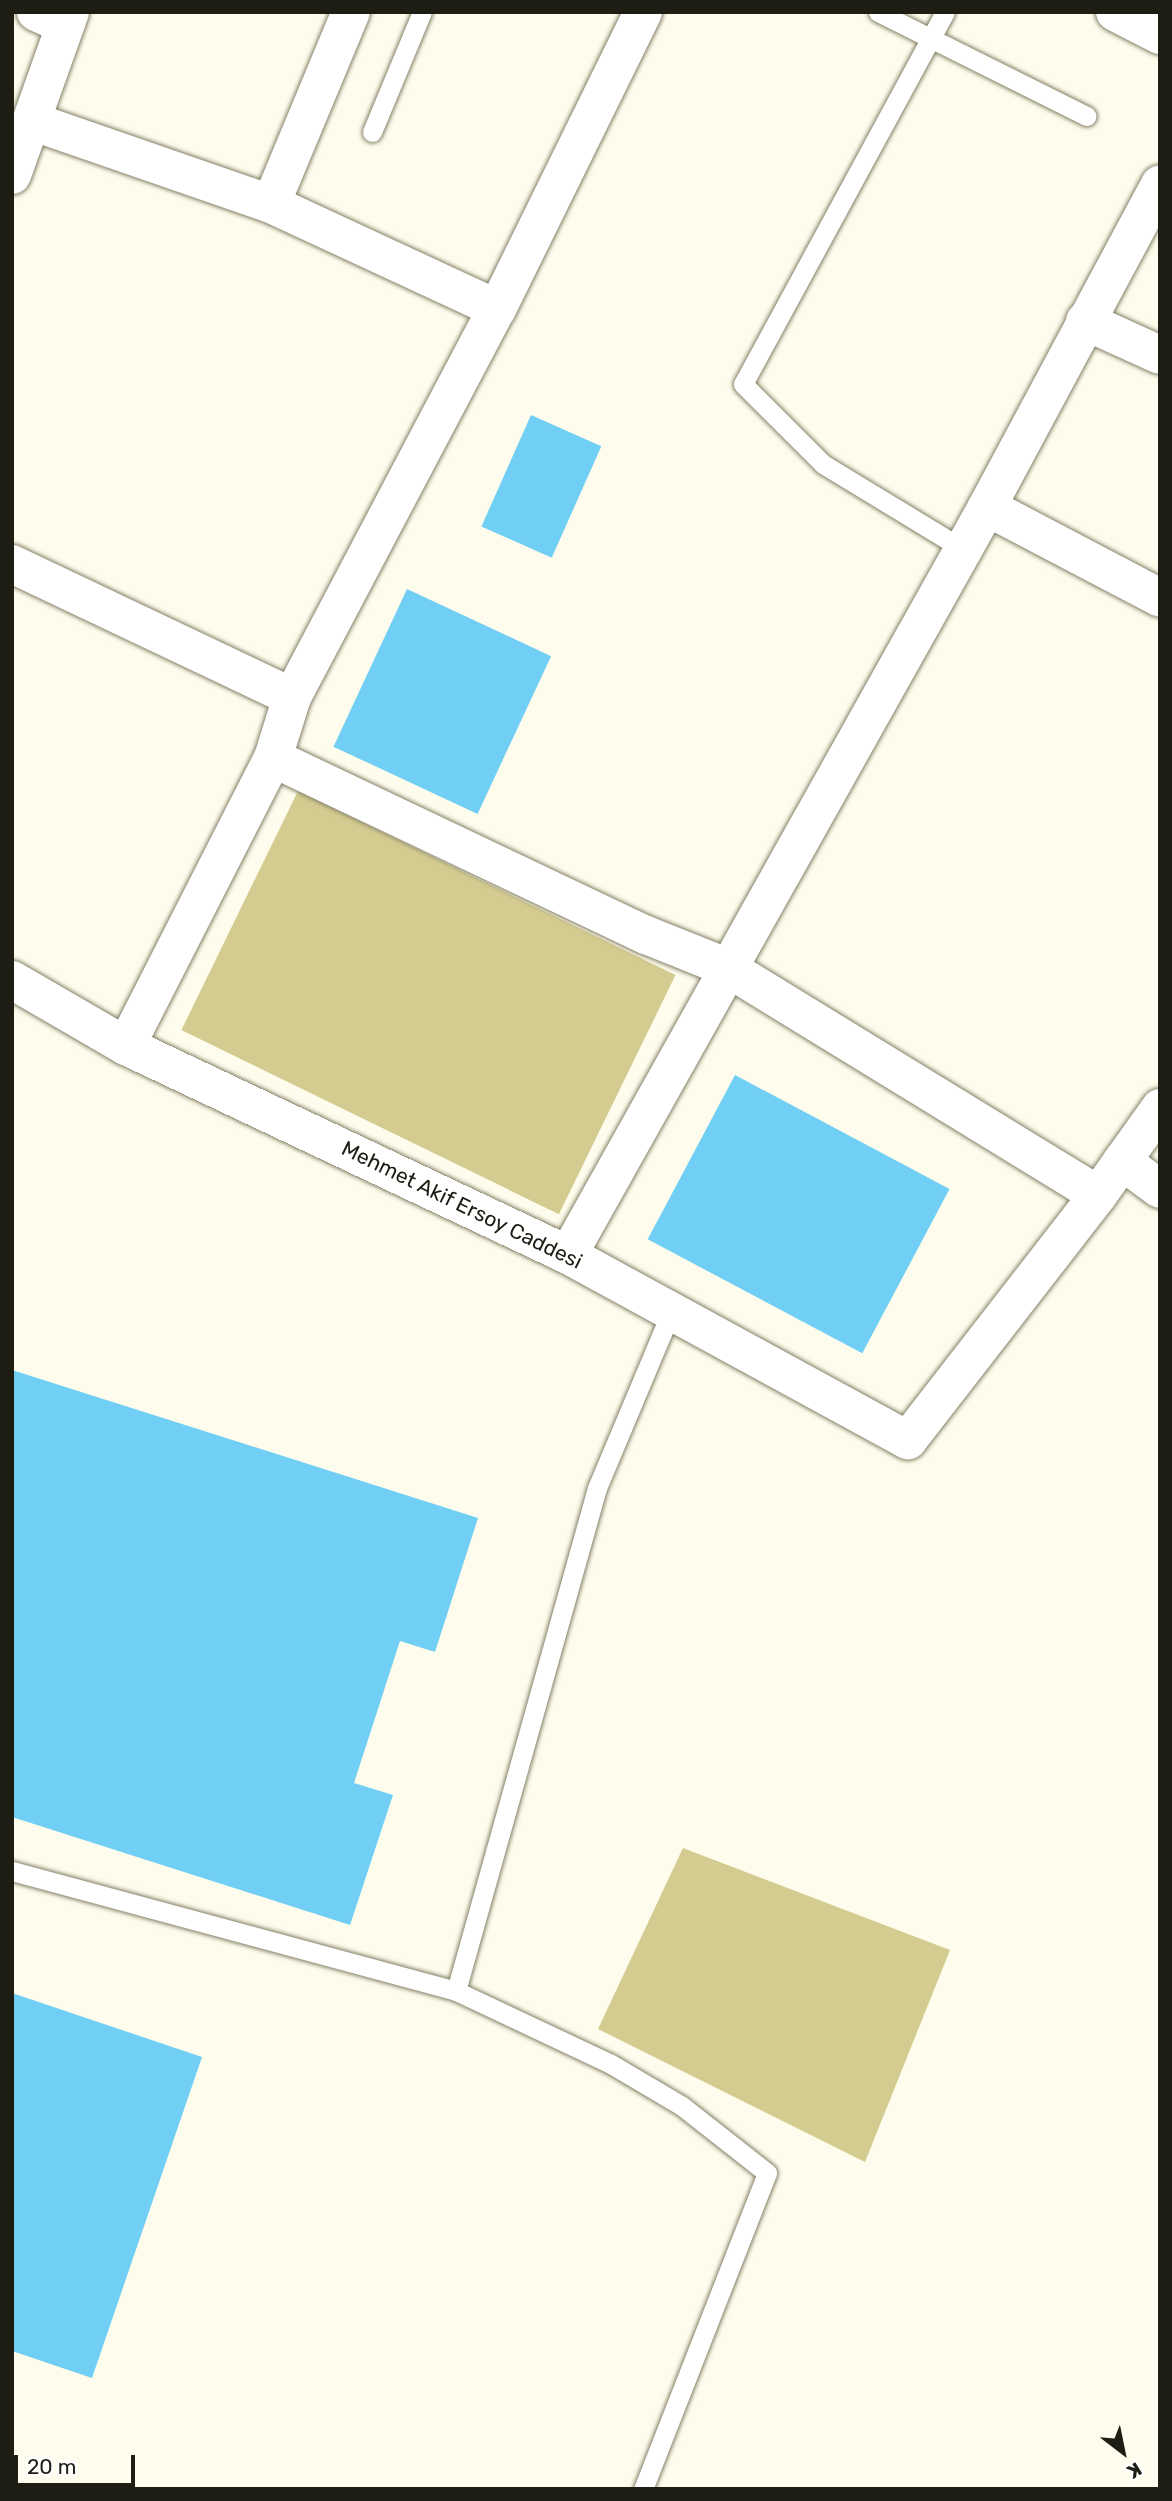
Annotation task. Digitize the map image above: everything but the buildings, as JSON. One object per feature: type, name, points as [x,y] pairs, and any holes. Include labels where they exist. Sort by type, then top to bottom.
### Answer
[{"type":"street","points":[[271,204],[351,12]]},
{"type":"street","points":[[126,1046],[272,758],[292,697],[497,309],[643,12]]},
{"type":"street","points":[[1115,12],[1160,35]]},
{"type":"street","points":[[12,175],[34,122],[57,17]]},
{"type":"street","points":[[34,122],[271,204],[497,309]]},
{"type":"street","points":[[568,1255],[726,967],[987,507],[1160,184]]},
{"type":"street","points":[[1085,321],[1160,355]]},
{"type":"street","points":[[987,507],[1160,598]]},
{"type":"street","points":[[12,564],[292,697]]},
{"type":"street","points":[[272,758],[646,935],[726,967],[1098,1195],[1160,1108]]},
{"type":"street","name":"Mehmet Akif Ersoy Caddesi","points":[[12,980],[126,1046],[568,1255],[908,1440],[1098,1195]]},
{"type":"street","points":[[1122,1161],[1160,1189]]},
{"type":"lane","points":[[372,132],[422,12]]},
{"type":"lane","points":[[878,12],[1087,116]]},
{"type":"lane","points":[[945,12],[743,384],[822,464],[963,549]]},
{"type":"lane","points":[[456,1991],[597,1489],[671,1312]]},
{"type":"lane","points":[[12,1871],[456,1991],[623,2071],[682,2106],[767,2173],[643,2489]]},
{"type":"shaded area","points":[[298,791],[675,975],[559,1214],[181,1030]]},
{"type":"shaded area","points":[[683,1848],[950,1950],[865,2162],[598,2029]]}]
